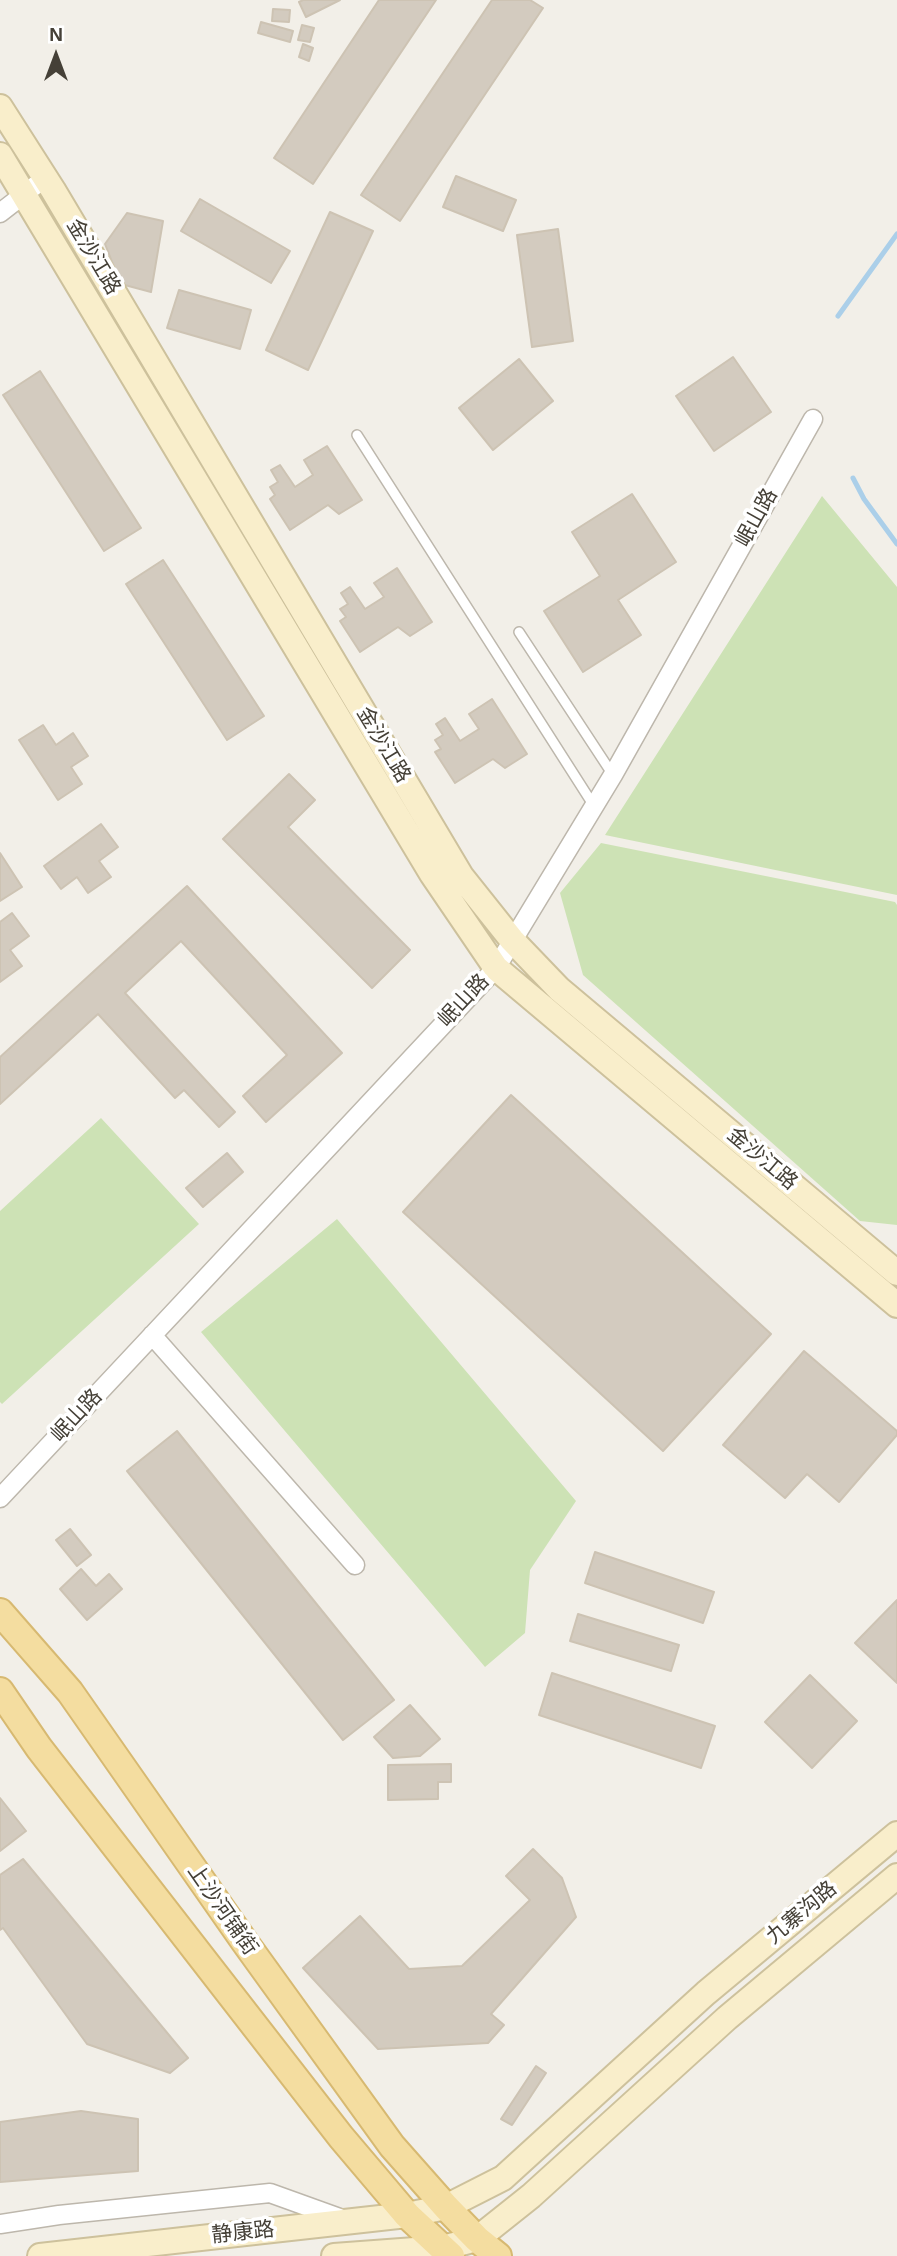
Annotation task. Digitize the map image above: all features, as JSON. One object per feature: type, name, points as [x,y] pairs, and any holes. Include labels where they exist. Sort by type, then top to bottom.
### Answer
[{"type":"main road","name":"上沙河铺街","points":[[0,1612],[71,1692],[391,2146],[477,2239],[498,2256]]},
{"type":"main road","name":"上沙河铺街","points":[[0,1691],[39,1748],[341,2137],[407,2215],[446,2252]]},
{"type":"street","name":"金沙江路","points":[[0,107],[45,178],[461,877],[512,940],[559,989],[890,1273],[897,1305]]},
{"type":"street","points":[[0,155],[432,874],[496,968],[890,1273]]},
{"type":"street","points":[[0,213],[45,178]]},
{"type":"street","name":"岷山路","points":[[0,1498],[496,968],[613,775],[813,419]]},
{"type":"street","points":[[152,1335],[355,1565]]},
{"type":"street","name":"九寨沟路","points":[[716,2005],[897,1834]]},
{"type":"street","name":"九寨沟路","points":[[716,2005],[897,1876]]},
{"type":"street","points":[[334,2256],[446,2252],[477,2239],[531,2196],[716,2005]]},
{"type":"street","name":"静康路","points":[[40,2256],[407,2215],[446,2207],[503,2178],[716,2005]]},
{"type":"street","points":[[0,2224],[59,2215],[270,2193],[348,2221]]},
{"type":"lane","points":[[357,435],[594,806]]},
{"type":"lane","points":[[519,632],[613,775]]},
{"type":"green space","points":[[822,496],[897,587],[897,895],[605,835]]},
{"type":"green space","points":[[601,843],[895,902],[897,1225],[860,1221],[583,975],[560,893]]},
{"type":"green space","points":[[101,1118],[199,1224],[2,1404],[0,1211]]},
{"type":"green space","points":[[337,1219],[576,1501],[530,1570],[525,1633],[485,1667],[201,1332]]},
{"type":"building","points":[[340,0],[306,17],[299,2]]},
{"type":"building","points":[[379,0],[436,0],[313,184],[274,158]]},
{"type":"building","points":[[492,0],[530,0],[543,8],[400,221],[361,195]]},
{"type":"building","points":[[273,9],[290,10],[289,22],[272,21]]},
{"type":"building","points":[[261,22],[293,31],[290,42],[258,33]]},
{"type":"building","points":[[302,25],[314,28],[310,42],[298,40]]},
{"type":"building","points":[[303,44],[313,48],[309,61],[299,57]]},
{"type":"building","points":[[456,176],[516,200],[503,231],[443,207]]},
{"type":"building","points":[[200,199],[290,251],[271,283],[181,231]]},
{"type":"building","points":[[330,212],[373,231],[308,370],[266,350]]},
{"type":"building","points":[[127,213],[163,221],[151,292],[121,284],[105,244]]},
{"type":"building","points":[[558,229],[573,341],[532,347],[517,235]]},
{"type":"building","points":[[179,290],[251,310],[240,349],[167,328]]},
{"type":"building","points":[[733,357],[771,412],[714,451],[676,396]]},
{"type":"building","points":[[519,359],[553,401],[493,450],[459,408]]},
{"type":"building","points":[[40,371],[141,528],[104,551],[3,395]]},
{"type":"building","points":[[327,446],[362,500],[339,514],[328,505],[290,530],[270,499],[275,495],[270,487],[278,482],[271,470],[280,465],[295,487],[313,475],[304,460]]},
{"type":"building","points":[[632,494],[676,562],[618,600],[641,635],[583,672],[544,611],[600,576],[572,532]]},
{"type":"building","points":[[163,560],[264,716],[227,740],[126,584]]},
{"type":"building","points":[[397,568],[432,622],[410,636],[398,627],[360,652],[340,621],[346,617],[340,609],[348,604],[341,593],[350,587],[365,609],[384,597],[374,583]]},
{"type":"building","points":[[492,699],[527,754],[505,768],[493,759],[455,783],[435,752],[441,749],[435,740],[443,735],[436,724],[445,718],[460,741],[479,729],[469,714]]},
{"type":"building","points":[[43,725],[56,745],[73,733],[88,756],[71,767],[82,784],[58,800],[19,740]]},
{"type":"building","points":[[289,774],[315,800],[288,827],[410,950],[372,988],[223,839]]},
{"type":"building","points":[[101,824],[118,847],[99,861],[111,877],[88,893],[77,877],[61,889],[44,866]]},
{"type":"building","points":[[0,853],[22,887],[0,901]]},
{"type":"building","points":[[187,886],[342,1053],[266,1122],[243,1096],[287,1055],[181,941],[125,993],[235,1112],[219,1127],[184,1090],[175,1098],[98,1014],[0,1104],[0,1057]]},
{"type":"building","points":[[12,913],[29,936],[10,950],[22,966],[0,982],[0,922]]},
{"type":"building","points":[[511,1095],[771,1334],[663,1451],[403,1212]]},
{"type":"building","points":[[227,1153],[243,1172],[203,1207],[186,1188]]},
{"type":"building","points":[[804,1351],[897,1431],[897,1435],[839,1502],[807,1474],[785,1498],[723,1445]]},
{"type":"building","points":[[177,1431],[394,1700],[343,1740],[127,1471]]},
{"type":"building","points":[[70,1529],[91,1555],[77,1566],[56,1540]]},
{"type":"building","points":[[595,1552],[714,1592],[703,1623],[585,1583]]},
{"type":"building","points":[[81,1569],[96,1586],[109,1574],[122,1589],[87,1620],[60,1589]]},
{"type":"building","points":[[897,1600],[897,1683],[855,1643]]},
{"type":"building","points":[[578,1614],[679,1645],[671,1671],[570,1641]]},
{"type":"building","points":[[552,1673],[715,1726],[701,1768],[539,1715]]},
{"type":"building","points":[[810,1675],[857,1721],[812,1768],[765,1722]]},
{"type":"building","points":[[410,1705],[440,1739],[420,1756],[393,1758],[374,1737]]},
{"type":"building","points":[[451,1764],[451,1782],[438,1782],[438,1799],[388,1800],[388,1765]]},
{"type":"building","points":[[0,1798],[26,1831],[0,1851]]},
{"type":"building","points":[[533,1849],[562,1878],[576,1917],[491,2014],[504,2025],[488,2043],[378,2049],[303,1968],[360,1916],[409,1969],[462,1966],[530,1900],[506,1876]]},
{"type":"building","points":[[23,1859],[188,2058],[170,2073],[87,2044],[3,1928],[0,1930],[0,1875]]},
{"type":"building","points":[[536,2066],[546,2073],[512,2125],[501,2119]]},
{"type":"building","points":[[81,2111],[138,2119],[138,2171],[0,2182],[0,2122]]},
{"type":"waterway","points":[[838,316],[897,234]]},
{"type":"waterway","points":[[853,478],[864,499],[897,544]]}]
